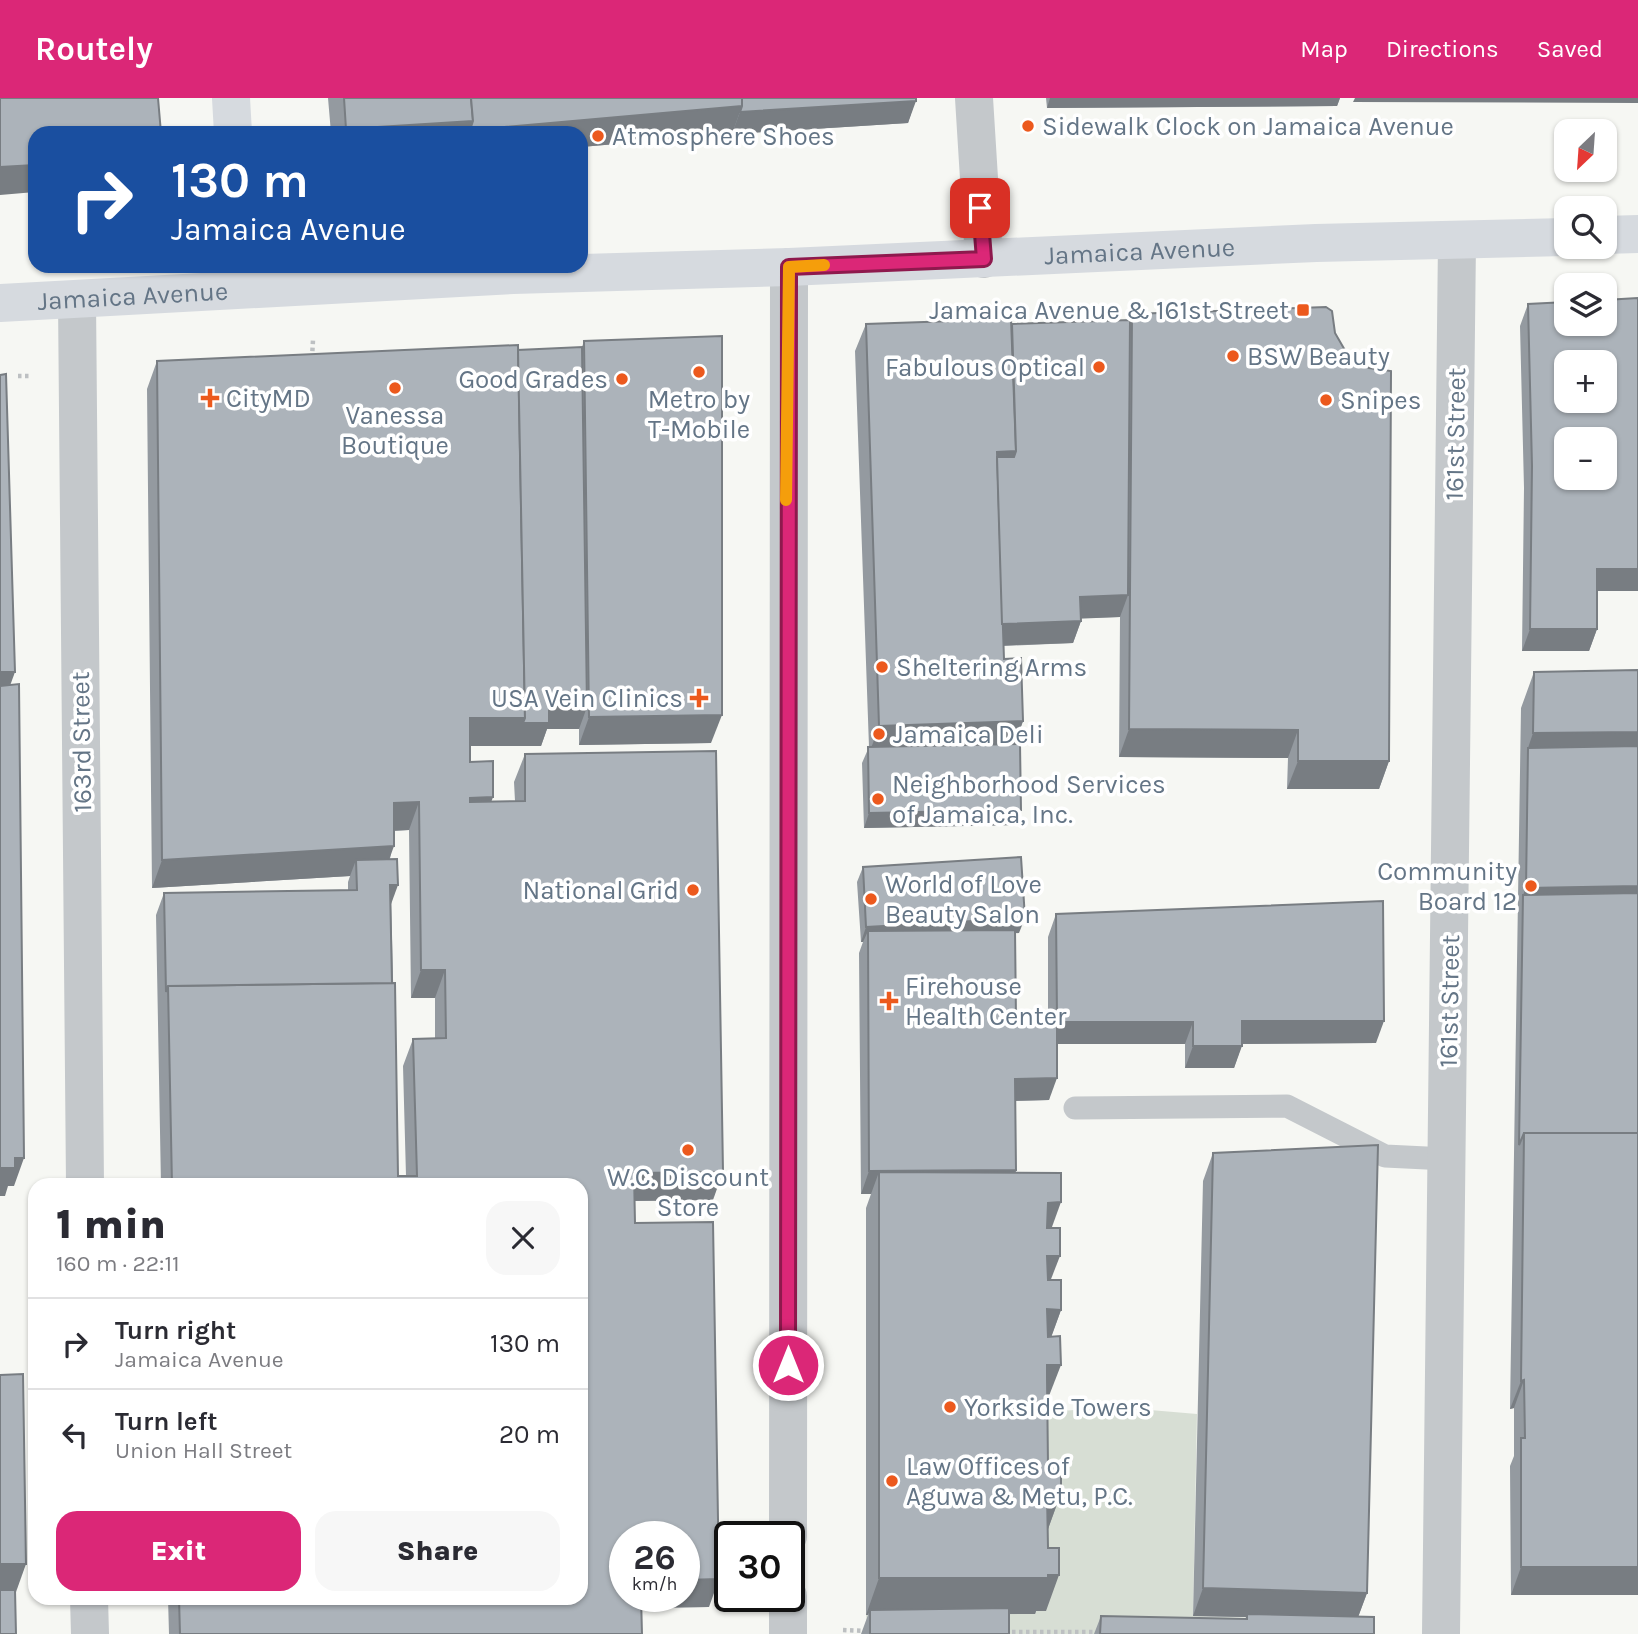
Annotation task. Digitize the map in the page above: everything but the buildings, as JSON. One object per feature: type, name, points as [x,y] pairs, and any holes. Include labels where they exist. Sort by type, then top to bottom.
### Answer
[{"type":"main road","points":[[232,98],[233,126]]},
{"type":"main road","points":[[1617,235],[1638,234]]},
{"type":"main road","name":"Jamaica Avenue","points":[[588,273],[789,267],[1316,243],[1554,237]]},
{"type":"main road","name":"Jamaica Avenue","points":[[0,303],[77,300],[241,278],[572,273]]},
{"type":"street","points":[[974,98],[984,259]]},
{"type":"street","name":"161st Street","points":[[1441,1634],[1457,241]]},
{"type":"street","points":[[788,1521],[789,267]]},
{"type":"street","name":"163rd Street","points":[[77,300],[85,1178]]},
{"type":"street","points":[[89,1605],[90,1634]]},
{"type":"street","points":[[788,1612],[788,1634]]},
{"type":"lane","points":[[1075,1108],[1287,1106],[1385,1156],[1447,1159]]},
{"type":"path","points":[[312,362],[313,340]]},
{"type":"path","points":[[18,376],[32,376]]},
{"type":"path","points":[[844,1630],[871,1630]]},
{"type":"path","points":[[993,1632],[1102,1632]]},
{"type":"shaded area","points":[[1115,1407],[1197,1414],[1193,1616],[1357,1621],[1357,1634],[868,1634],[866,1615],[1035,1614],[1034,1413]]},
{"type":"slow traffic","points":[[786,500],[786,336],[789,267],[824,265]]},
{"type":"place","name":"Sidewalk Clock on Jamaica Avenue","points":[[1028,126]]},
{"type":"place","name":"Atmosphere Shoes","points":[[598,136]]},
{"type":"place","name":"Jamaica Avenue & 161st Street","points":[[1303,310]]},
{"type":"place","name":"BSW Beauty","points":[[1233,356]]},
{"type":"place","name":"Fabulous Optical","points":[[1099,367]]},
{"type":"place","name":"Metro by T-Mobile","points":[[699,372]]},
{"type":"place","name":"Good Grades","points":[[622,379]]},
{"type":"place","name":"Vanessa Boutique","points":[[395,388]]},
{"type":"place","name":"CityMD","points":[[210,398]]},
{"type":"place","name":"Snipes","points":[[1326,400]]},
{"type":"place","name":"Sheltering Arms","points":[[882,667]]},
{"type":"place","name":"USA Vein Clinics","points":[[699,698]]},
{"type":"place","name":"Jamaica Deli","points":[[879,734]]},
{"type":"place","name":"Neighborhood Services of Jamaica, Inc.","points":[[878,799]]},
{"type":"place","name":"Community Board 12","points":[[1531,886]]},
{"type":"place","name":"National Grid","points":[[693,890]]},
{"type":"place","name":"World of Love Beauty Salon","points":[[871,899]]},
{"type":"place","name":"Firehouse Health Center","points":[[889,1001]]},
{"type":"place","name":"W.C. Discount Store","points":[[688,1150]]},
{"type":"place","name":"Yorkside Towers","points":[[950,1407]]},
{"type":"place","name":"Law Offices of Aguwa & Metu, P.C.","points":[[892,1481]]},
{"type":"route","points":[[788,1365],[786,336],[789,267],[984,259],[980,208]]}]
